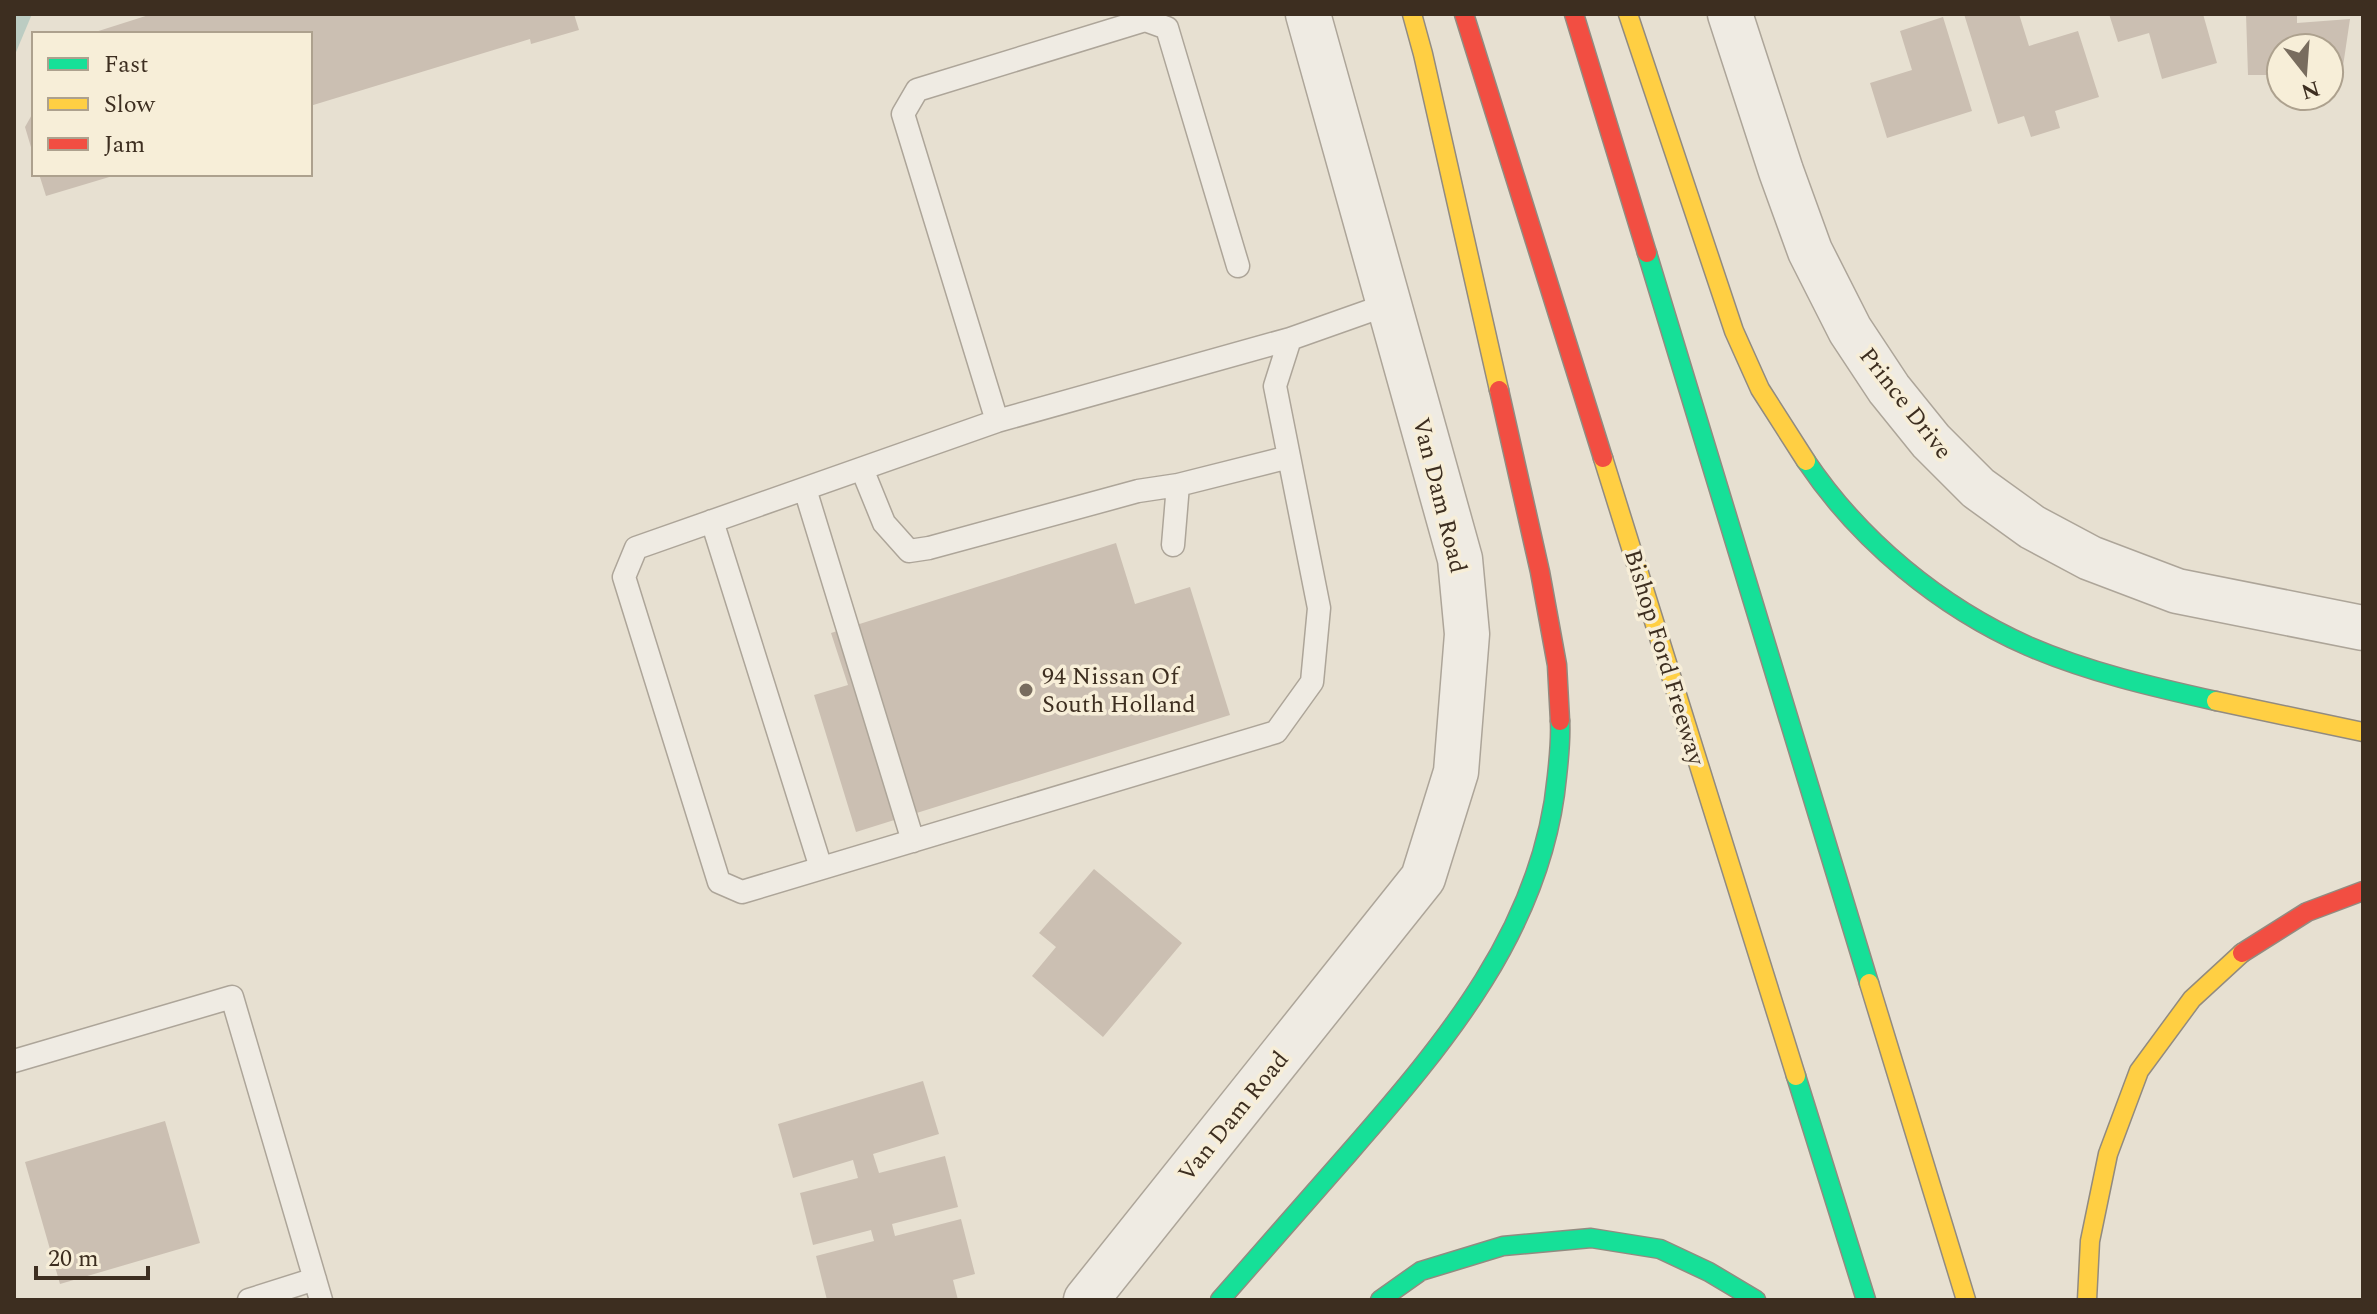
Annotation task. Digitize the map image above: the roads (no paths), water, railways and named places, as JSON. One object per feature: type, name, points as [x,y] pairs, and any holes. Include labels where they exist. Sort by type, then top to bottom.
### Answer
[{"type":"highway","points":[[1220,1300],[1387,1109],[1470,1004],[1513,927],[1537,873],[1554,808],[1561,732],[1557,665],[1549,618],[1412,14]]},
{"type":"highway","name":"Bishop Ford Freeway","points":[[1464,14],[1866,1300]]},
{"type":"highway","points":[[1574,14],[1966,1300]]},
{"type":"highway","points":[[1628,14],[1734,330],[1761,390],[1801,456],[1860,528],[1907,571],[1969,615],[2028,646],[2107,675],[2363,732]]},
{"type":"highway","points":[[2087,1300],[2090,1241],[2108,1154],[2139,1071],[2192,999],[2248,947],[2307,912],[2363,891]]},
{"type":"highway","points":[[1380,1300],[1421,1271],[1503,1246],[1591,1238],[1660,1249],[1709,1272],[1756,1300]]},
{"type":"street","name":"Van Dam Road","points":[[1086,1300],[1423,878],[1456,772],[1467,634],[1460,559],[1308,14]]},
{"type":"street","name":"Prince Drive","points":[[1730,14],[1810,251],[1850,330],[1889,389],[1931,441],[1978,488],[2032,527],[2090,558],[2177,591],[2363,628]]},
{"type":"lane","points":[[997,421],[903,114],[917,90],[1145,20],[1167,28],[1238,266]]},
{"type":"lane","points":[[1290,339],[1275,386],[1319,608],[1312,682],[1276,732],[742,892],[719,882],[624,577],[636,548],[997,421],[1290,339],[1389,304]]},
{"type":"lane","points":[[862,469],[884,523],[909,551],[1138,491],[1178,485],[1289,457]]},
{"type":"lane","points":[[1173,545],[1178,485]]},
{"type":"lane","points":[[805,489],[913,841]]},
{"type":"lane","points":[[712,521],[821,868]]},
{"type":"lane","points":[[14,1061],[232,997],[318,1290],[249,1300]]},
{"type":"place","name":"94 Nissan Of South Holland","points":[[1026,690]]}]
